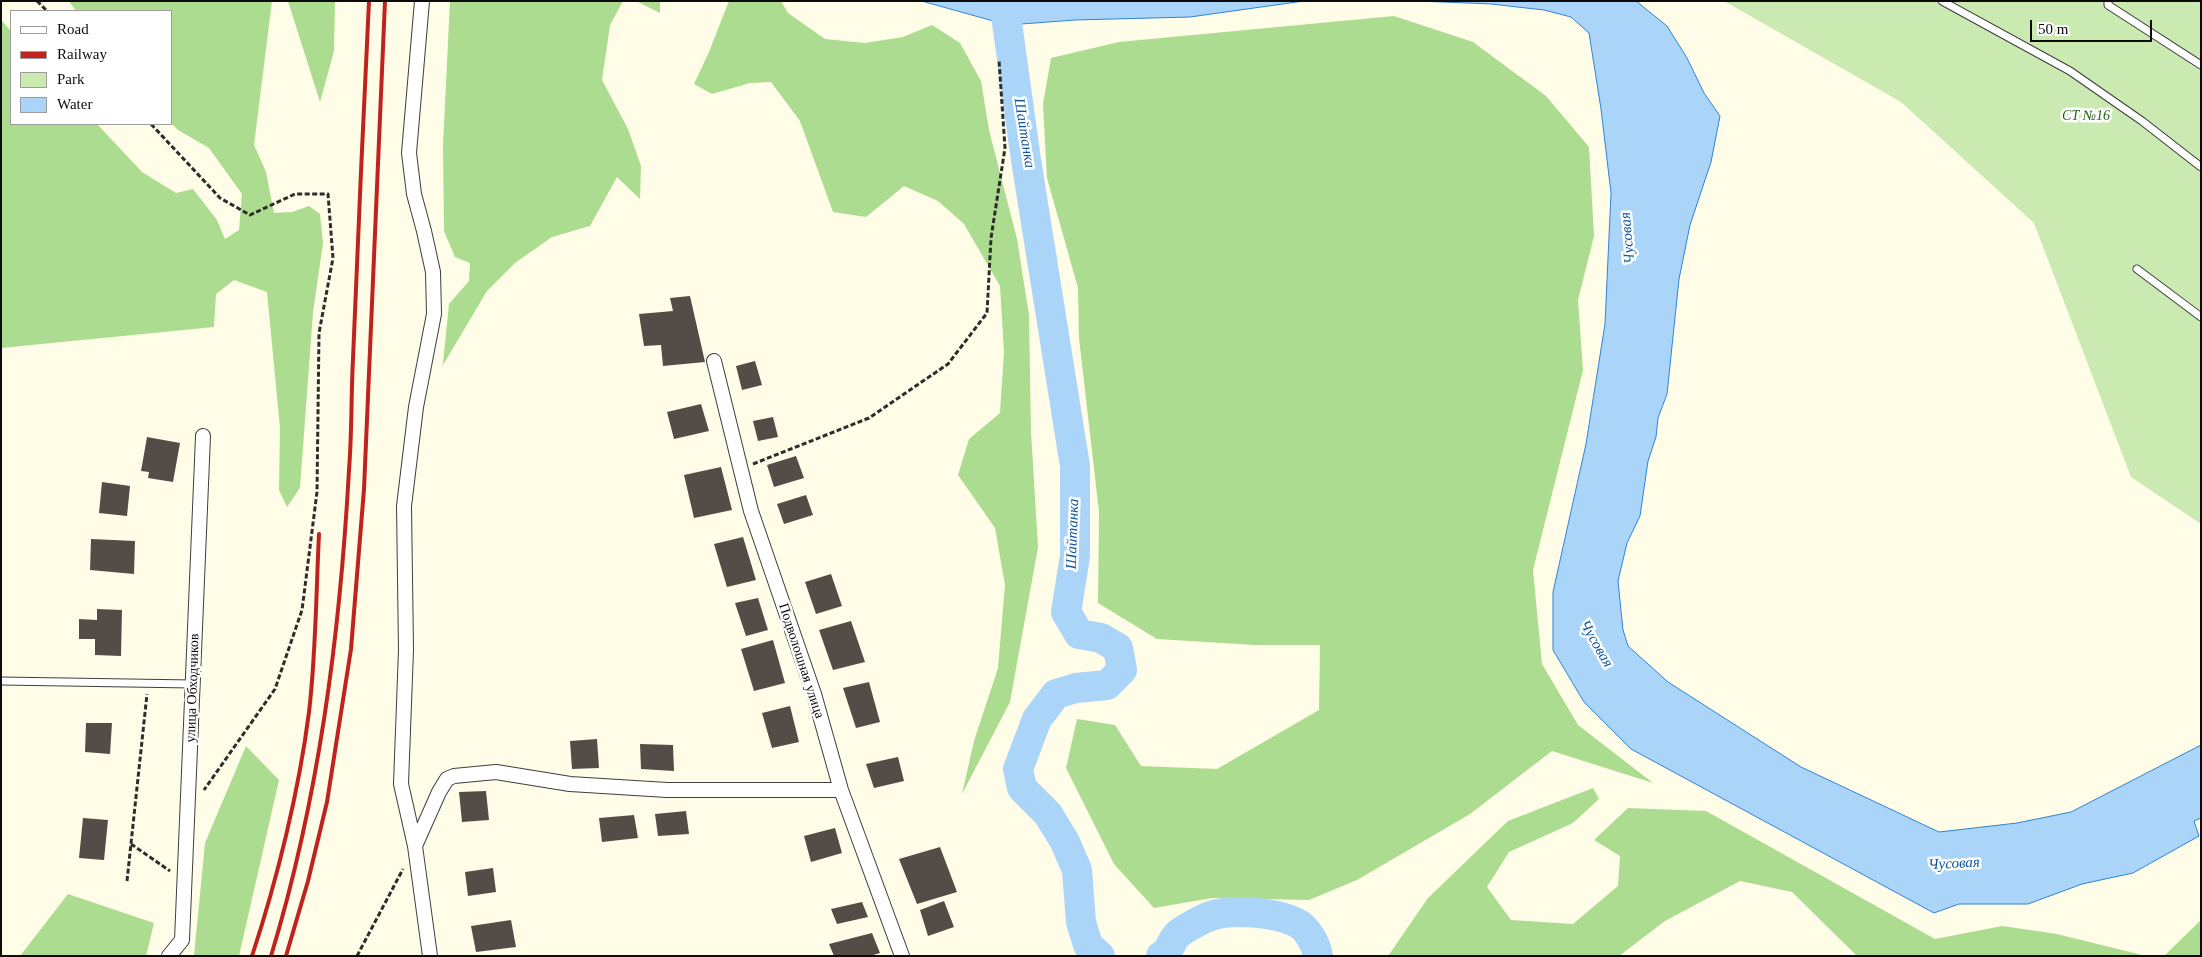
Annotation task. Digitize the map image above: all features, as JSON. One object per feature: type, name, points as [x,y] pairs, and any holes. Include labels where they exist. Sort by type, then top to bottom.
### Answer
[{"type":"street","points":[[422,1],[409,153],[414,194],[433,272],[434,314],[416,407],[404,506],[406,650],[401,784],[415,846],[430,956]]},
{"type":"street","name":"Подволошная улица","points":[[714,361],[751,512],[814,694],[841,790],[902,956]]},
{"type":"street","name":"улица Обходчиков","points":[[169,956],[182,940],[203,436]]},
{"type":"street","points":[[415,846],[439,792],[447,779],[454,776],[496,772],[570,784],[667,790],[841,790]]},
{"type":"lane","points":[[1942,1],[2070,71],[2142,121],[2201,167]]},
{"type":"lane","points":[[2108,1],[2108,5],[2201,65]]},
{"type":"lane","points":[[2137,269],[2201,317]]},
{"type":"lane","points":[[1,681],[193,684]]},
{"type":"path","points":[[37,1],[46,10]]},
{"type":"path","points":[[741,469],[869,418],[948,364],[987,313],[991,238],[1005,148],[999,60]]},
{"type":"path","points":[[152,125],[220,198],[250,215],[295,194],[328,194],[333,258],[320,333],[317,492],[302,610],[275,689],[188,813]]},
{"type":"path","points":[[127,881],[148,683]]},
{"type":"path","points":[[131,844],[185,881]]},
{"type":"path","points":[[357,956],[415,846]]},
{"type":"green space","points":[[69,1],[272,1],[254,145],[266,172],[274,213],[292,212],[309,206],[320,214],[323,243],[313,312],[300,488],[287,507],[279,490],[280,428],[267,292],[234,280],[216,294],[214,327],[1,348],[1,20],[10,30],[10,125],[98,125],[142,172],[176,193],[193,189],[217,220],[225,239],[239,230],[242,194],[209,148],[178,130],[172,124],[172,10],[75,10]]},
{"type":"green space","points":[[288,1],[335,1],[334,51],[320,102]]},
{"type":"green space","points":[[450,1],[623,1],[610,25],[602,80],[628,129],[641,166],[640,199],[617,177],[590,226],[552,237],[515,263],[487,291],[443,365],[442,373],[449,304],[469,281],[470,263],[455,257],[444,231],[443,145]]},
{"type":"green space","points":[[636,1],[660,1],[660,13]]},
{"type":"green space","points":[[729,1],[781,1],[788,13],[825,39],[865,43],[903,37],[932,25],[960,43],[981,81],[989,130],[1017,239],[1029,315],[1031,432],[1038,547],[1010,702],[962,794],[974,741],[998,668],[1005,585],[995,528],[958,475],[969,439],[1000,413],[1004,352],[1000,286],[964,224],[938,201],[904,186],[866,217],[833,212],[800,121],[771,82],[750,83],[712,94],[694,84]]},
{"type":"green space","name":"СТ №16","points":[[1724,1],[2201,1],[2201,524],[2131,477],[2034,223],[1901,102]]},
{"type":"green space","points":[[1394,16],[1473,42],[1546,96],[1589,147],[1594,236],[1578,300],[1583,370],[1533,570],[1542,664],[1578,725],[1653,783],[1552,751],[1470,814],[1357,880],[1309,900],[1212,898],[1154,908],[1114,864],[1066,768],[1077,719],[1115,725],[1141,766],[1217,769],[1319,710],[1320,645],[1255,645],[1157,639],[1098,603],[1099,512],[1079,338],[1078,288],[1047,178],[1043,104],[1051,58],[1119,42]]},
{"type":"green space","points":[[246,746],[279,780],[239,956],[194,956],[205,843]]},
{"type":"green space","points":[[1593,788],[1599,799],[1573,823],[1509,852],[1487,887],[1511,920],[1573,924],[1618,886],[1620,856],[1594,840],[1628,808],[1706,811],[1935,939],[2002,926],[2057,934],[2146,956],[1857,956],[1792,892],[1740,881],[1665,921],[1619,956],[1388,956],[1428,898],[1508,821]]},
{"type":"green space","points":[[68,894],[154,923],[146,956],[20,956]]},
{"type":"green space","points":[[2201,920],[2201,956],[2164,956]]},
{"type":"water","points":[[922,1],[1304,1],[1190,17],[1075,20],[1008,25]]},
{"type":"water","name":"Чусовая","points":[[1419,1],[1636,1],[1667,26],[1687,58],[1704,93],[1720,116],[1711,162],[1690,225],[1679,279],[1667,394],[1658,418],[1656,437],[1648,461],[1640,516],[1627,543],[1618,581],[1623,630],[1628,646],[1668,682],[1801,767],[1939,832],[2017,823],[2071,812],[2201,745],[2201,818],[2194,821],[2199,836],[2133,873],[2082,884],[2028,904],[1959,904],[1934,913],[1631,749],[1584,702],[1553,650],[1553,592],[1586,444],[1605,324],[1611,193],[1601,109],[1589,33],[1571,17],[1544,10],[1491,4]]},
{"type":"building","points":[[690,296],[705,362],[663,366],[661,345],[644,346],[639,314],[673,311],[670,298]]},
{"type":"building","points":[[755,361],[762,385],[742,390],[736,366]]},
{"type":"building","points":[[701,404],[709,431],[674,439],[667,412]]},
{"type":"building","points":[[773,417],[778,437],[758,441],[753,421]]},
{"type":"building","points":[[147,437],[180,443],[173,482],[148,478],[149,472],[141,471]]},
{"type":"building","points":[[796,456],[804,478],[774,487],[767,465]]},
{"type":"building","points":[[721,467],[732,510],[694,518],[684,475]]},
{"type":"building","points":[[102,482],[130,486],[127,516],[99,513]]},
{"type":"building","points":[[806,495],[813,515],[784,524],[777,504]]},
{"type":"building","points":[[743,537],[756,580],[727,587],[714,544]]},
{"type":"building","points":[[91,539],[135,541],[134,574],[90,570]]},
{"type":"building","points":[[831,574],[842,606],[816,614],[805,582]]},
{"type":"building","points":[[758,598],[768,630],[746,636],[735,603]]},
{"type":"building","points":[[97,609],[122,610],[121,656],[95,655],[95,639],[79,639],[79,619],[97,620]]},
{"type":"building","points":[[851,621],[865,662],[833,670],[819,630]]},
{"type":"building","points":[[773,640],[785,683],[754,691],[741,649]]},
{"type":"building","points":[[869,682],[880,722],[856,728],[843,688]]},
{"type":"building","points":[[790,706],[799,742],[772,748],[762,713]]},
{"type":"building","points":[[86,723],[112,723],[110,754],[85,752]]},
{"type":"building","points":[[597,739],[599,768],[572,769],[570,741]]},
{"type":"building","points":[[640,744],[673,745],[674,771],[641,769]]},
{"type":"building","points":[[898,757],[904,781],[874,788],[866,764]]},
{"type":"building","points":[[486,791],[489,820],[462,822],[459,792]]},
{"type":"building","points":[[686,811],[689,834],[658,836],[655,814]]},
{"type":"building","points":[[634,815],[638,838],[602,842],[599,818]]},
{"type":"building","points":[[83,818],[108,820],[104,860],[79,858]]},
{"type":"building","points":[[835,828],[842,853],[811,862],[804,836]]},
{"type":"building","points":[[940,847],[957,892],[917,904],[899,859]]},
{"type":"building","points":[[493,868],[496,892],[468,896],[465,872]]},
{"type":"building","points":[[944,901],[954,927],[928,936],[920,910]]},
{"type":"building","points":[[862,902],[868,917],[837,924],[831,909]]},
{"type":"building","points":[[511,920],[516,947],[476,952],[471,926]]},
{"type":"building","points":[[872,933],[880,953],[870,956],[834,956],[829,944]]},
{"type":"waterway","name":"Шайтанка","points":[[1004,1],[1026,160],[1075,466],[1075,556],[1066,612],[1079,634],[1101,638],[1118,648],[1122,670],[1107,685],[1076,688],[1056,694],[1037,719],[1018,769],[1022,788],[1048,814],[1065,842],[1077,870],[1081,922],[1088,945],[1100,956]]},
{"type":"waterway","name":"Шайтанка","points":[[1161,956],[1166,952],[1175,937],[1183,930],[1208,917],[1230,912],[1266,914],[1295,922],[1310,936],[1318,956]]},
{"type":"railway","points":[[271,956],[288,896],[314,776],[325,715],[340,593],[350,456],[369,1]]},
{"type":"railway","points":[[286,956],[308,881],[327,802],[351,649],[364,489],[385,1]]},
{"type":"railway","points":[[252,956],[286,835],[305,742],[316,624],[319,534]]}]
